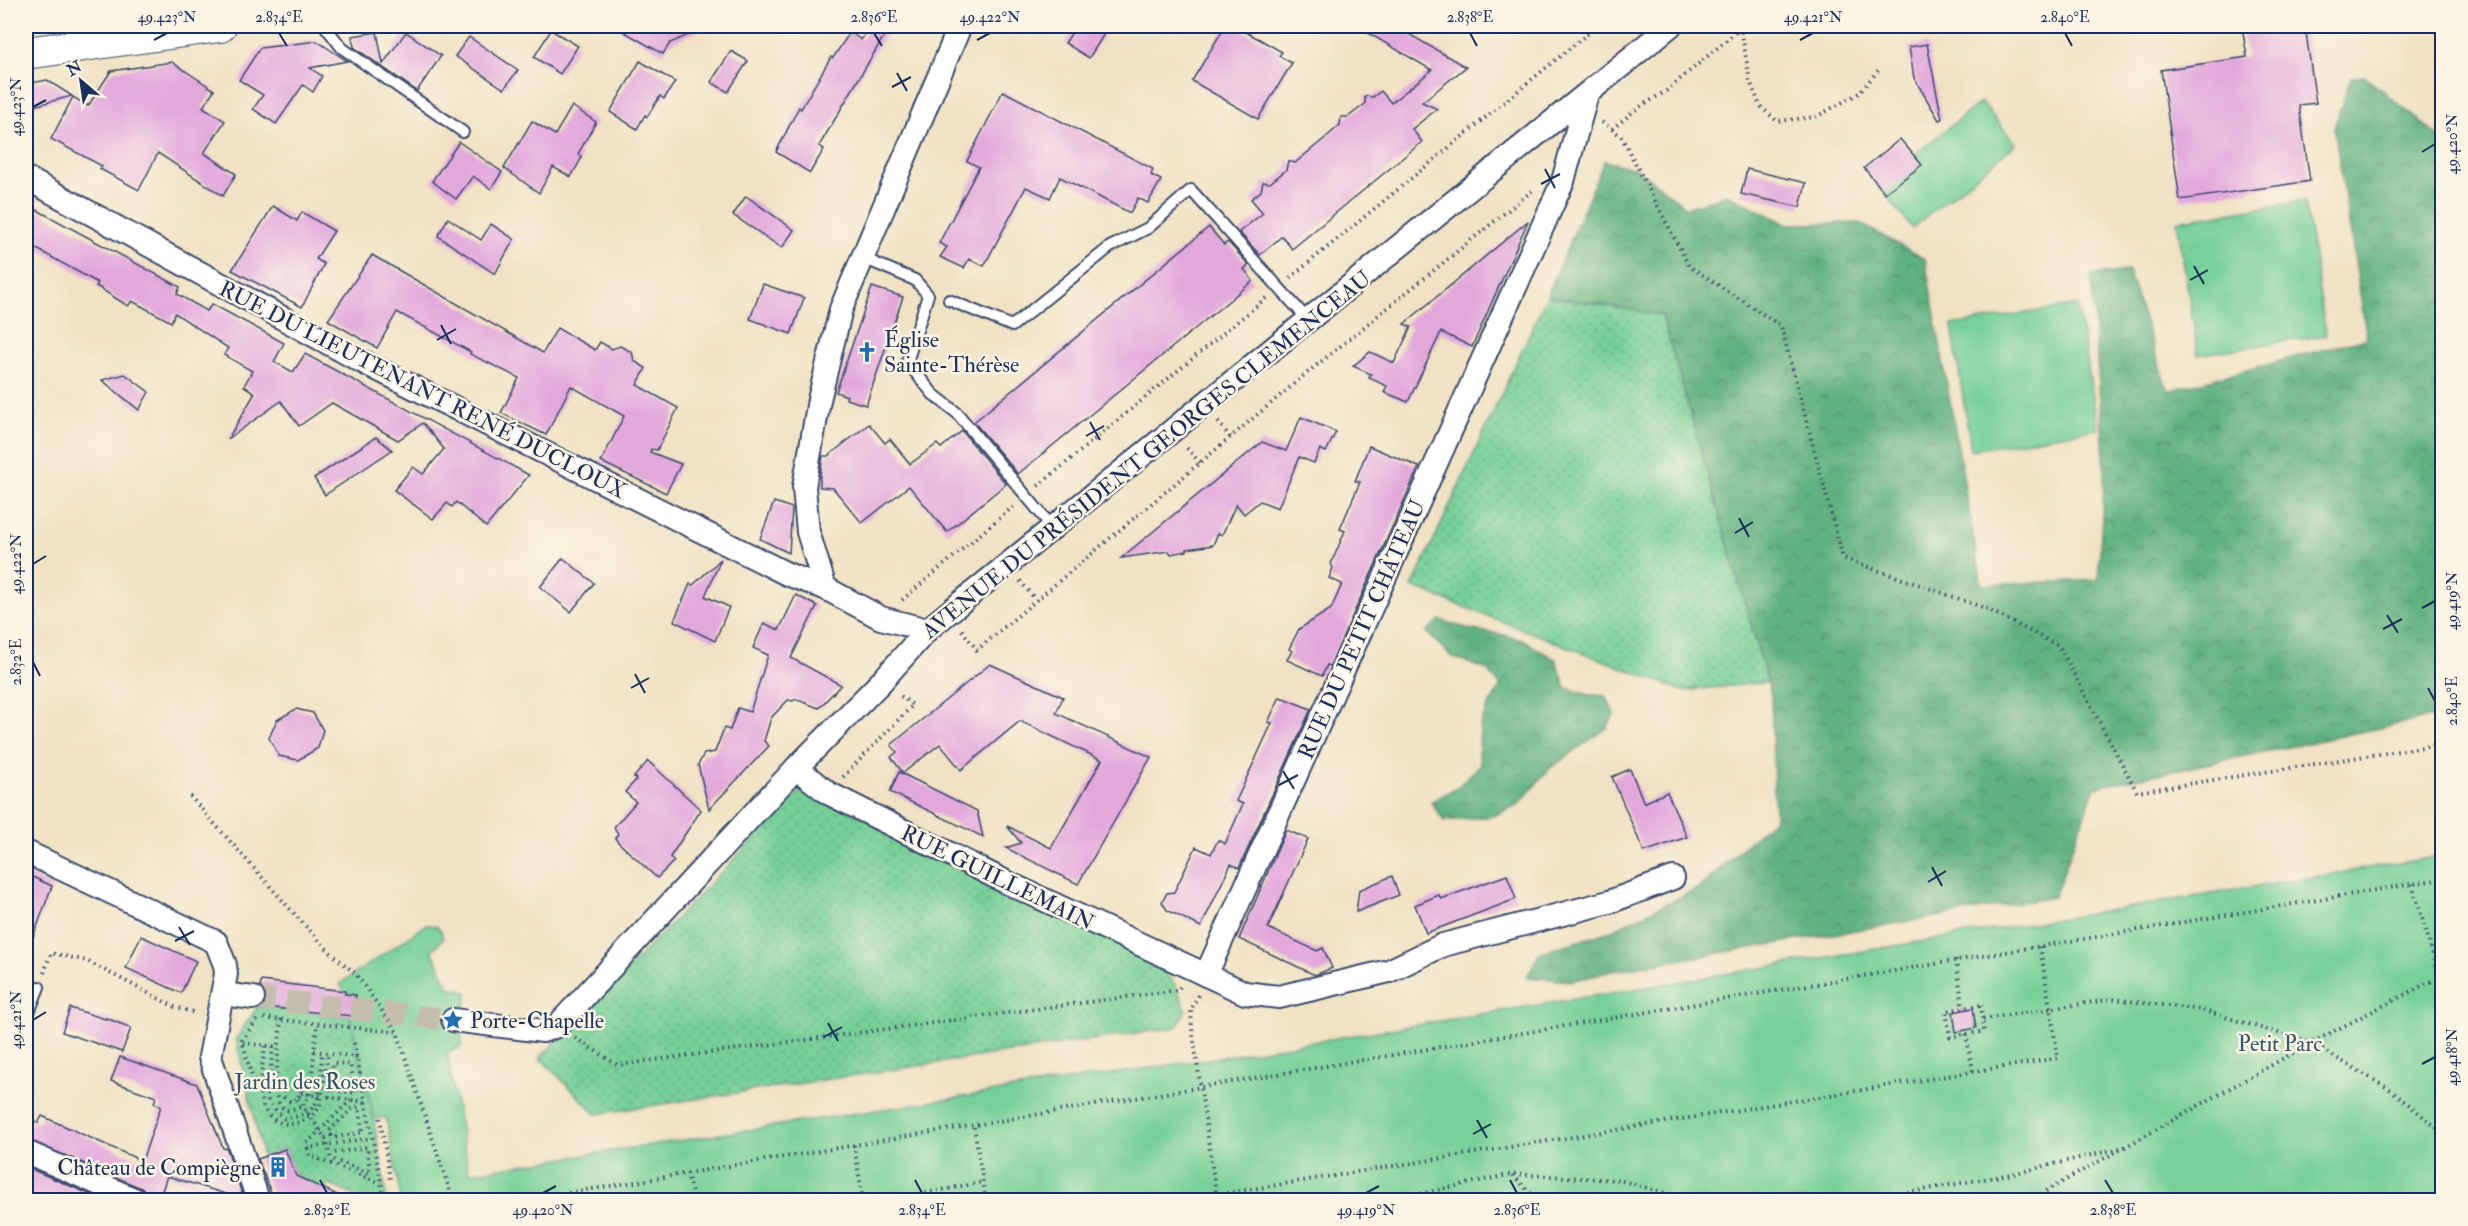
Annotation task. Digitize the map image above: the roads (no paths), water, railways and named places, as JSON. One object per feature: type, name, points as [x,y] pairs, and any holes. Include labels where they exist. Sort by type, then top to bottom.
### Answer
[{"type":"main road","points":[[26,53],[220,26]]},
{"type":"street","points":[[825,588],[808,532],[804,487],[819,400],[841,309],[960,26]]},
{"type":"street","name":"AVENUE DU PRÉSIDENT GEORGES CLEMENCEAU","points":[[453,1020],[543,1031],[557,1026],[796,768],[881,682],[927,630],[1670,26]]},
{"type":"street","name":"RUE DU PETIT CHÂTEAU","points":[[1198,971],[1563,181],[1587,94]]},
{"type":"street","name":"RUE DU LIEUTENANT RENÉ DUCLOUX","points":[[26,178],[363,362],[787,574],[825,588],[881,618],[927,630]]},
{"type":"street","name":"RUE GUILLEMAIN","points":[[796,768],[828,794],[1008,883],[1198,971]]},
{"type":"street","points":[[26,852],[216,942],[225,965],[223,994],[210,1057],[258,1200]]},
{"type":"street","points":[[1198,971],[1245,993],[1280,997],[1389,971],[1443,945],[1609,902],[1673,878]]},
{"type":"street","points":[[223,994],[253,998]]},
{"type":"street","points":[[26,1152],[136,1200]]},
{"type":"lane","points":[[325,26],[342,48],[463,132]]},
{"type":"lane","points":[[949,300],[1012,326],[1110,247],[1148,228],[1191,190],[1308,320]]},
{"type":"lane","points":[[863,258],[915,280],[928,295],[907,362],[933,394],[957,413],[1053,528]]},
{"type":"lane","points":[[26,1020],[39,987]]},
{"type":"tunnel","points":[[253,998],[453,1020]]},
{"type":"place","name":"Église Sainte-Thérèse","points":[[867,352]]},
{"type":"place","name":"Porte-Chapelle","points":[[453,1020]]},
{"type":"place","name":"Château de Compiègne","points":[[278,1167]]},
{"type":"park label","name":"Petit Parc","points":[[2280,1043]]},
{"type":"park label","name":"Jardin des Roses","points":[[305,1081]]}]
